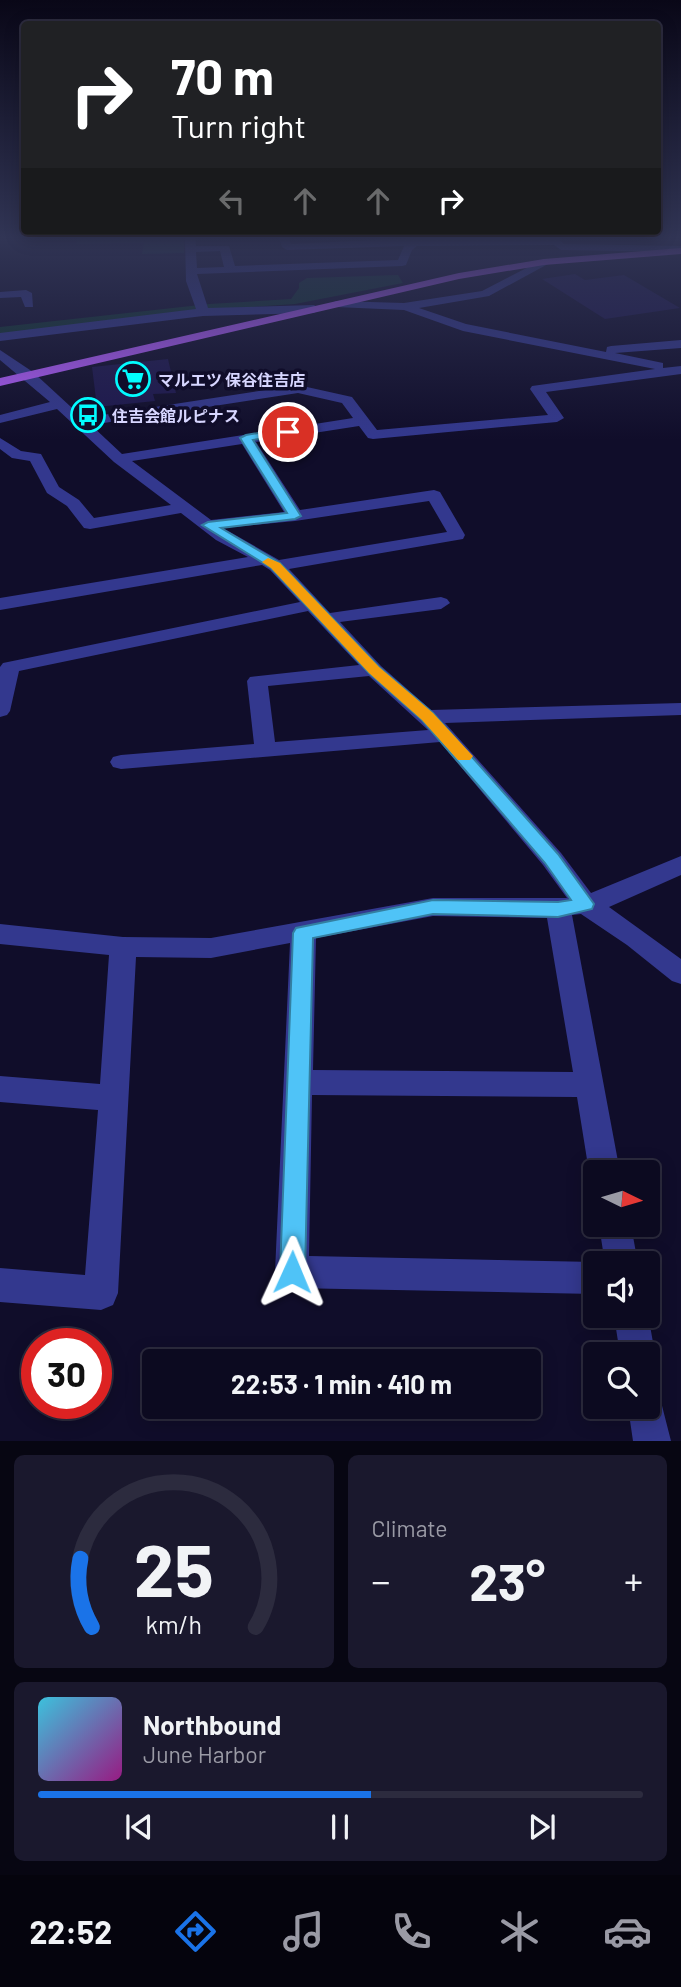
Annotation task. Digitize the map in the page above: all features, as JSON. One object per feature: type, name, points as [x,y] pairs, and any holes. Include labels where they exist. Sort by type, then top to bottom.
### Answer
[{"type":"main road","points":[[0,382],[331,305]]},
{"type":"street","points":[[201,305],[203,312]]},
{"type":"street","points":[[365,305],[416,305]]},
{"type":"street","points":[[405,307],[463,327],[680,370]]},
{"type":"street","points":[[0,337],[203,312],[314,309]]},
{"type":"street","points":[[581,352],[681,344]]},
{"type":"street","points":[[0,354],[28,375],[119,459],[208,525],[269,563],[374,670],[428,716],[552,859],[571,907],[589,1085],[603,1160]]},
{"type":"street","points":[[79,423],[298,388],[347,400],[373,435],[557,418],[537,389],[680,370]]},
{"type":"street","points":[[0,419],[60,404]]},
{"type":"street","points":[[119,459],[362,421]]},
{"type":"street","points":[[246,438],[295,516]]},
{"type":"street","points":[[0,442],[17,455],[36,457],[53,490],[73,503],[90,524],[185,508]]},
{"type":"street","points":[[0,604],[457,535],[435,495],[295,516],[208,525]]},
{"type":"street","points":[[0,711],[10,667],[318,612],[442,603]]},
{"type":"street","points":[[265,749],[257,681],[374,670]]},
{"type":"street","points":[[428,716],[681,709]]},
{"type":"street","points":[[121,762],[446,735]]},
{"type":"street","points":[[0,934],[122,947],[211,948],[433,907],[571,907],[606,899],[681,864]]},
{"type":"street","points":[[571,907],[636,938],[681,974]]},
{"type":"street","points":[[303,933],[292,1272],[583,1278]]},
{"type":"street","points":[[0,1285],[101,1293],[122,947]]},
{"type":"street","points":[[297,1082],[589,1085]]},
{"type":"street","points":[[0,1089],[111,1098]]},
{"type":"street","points":[[648,1419],[652,1441]]},
{"type":"green space","points":[[198,305],[277,305],[0,334],[0,327]]},
{"type":"building","points":[[583,305],[675,305],[680,308],[605,319]]},
{"type":"building","name":"マルエツ 保谷住吉店","points":[[168,359],[176,393],[153,394],[155,401],[97,407],[92,367]]},
{"type":"slow traffic","points":[[268,562],[276,566],[374,670],[428,716],[464,756]]},
{"type":"place","name":"マルエツ 保谷住吉店","points":[[133,379]]},
{"type":"place","name":"住吉会館ルピナス","points":[[88,415]]},
{"type":"route","points":[[288,432],[246,438],[295,516],[208,525],[222,536],[276,566],[374,670],[428,716],[552,859],[585,904],[558,909],[433,907],[303,933],[292,1272]]}]
